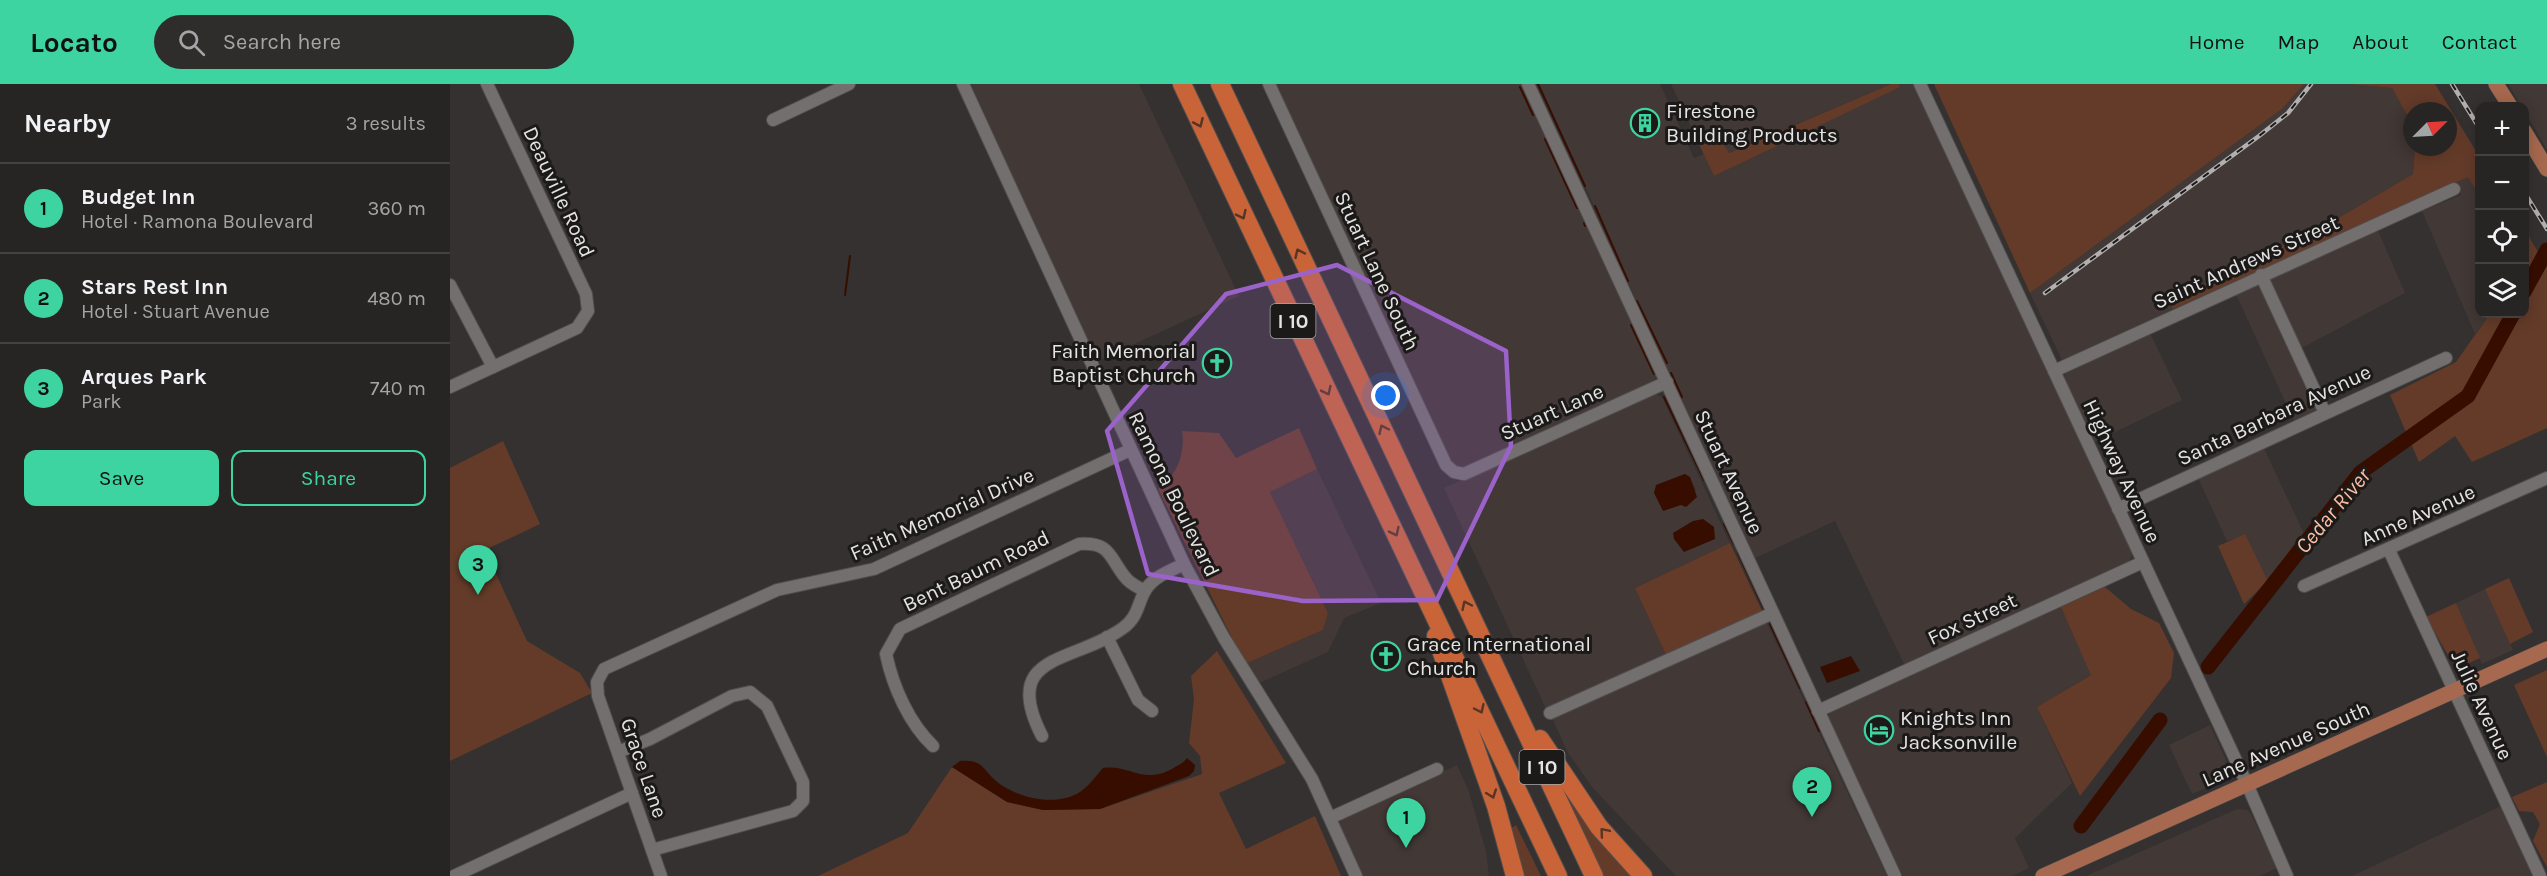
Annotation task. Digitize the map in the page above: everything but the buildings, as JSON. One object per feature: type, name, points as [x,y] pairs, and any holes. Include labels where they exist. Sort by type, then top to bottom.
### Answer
[{"type":"highway","name":"I 10","points":[[1182,84],[1222,173],[1428,599],[1558,876]]},
{"type":"highway","name":"I 10","points":[[1220,84],[1594,876]]},
{"type":"highway","points":[[1428,599],[1438,647],[1496,806],[1515,876]]},
{"type":"highway","points":[[1491,658],[1573,792],[1599,827],[1643,876]]},
{"type":"main road","points":[[2496,84],[2507,102]]},
{"type":"main road","points":[[2529,139],[2547,169]]},
{"type":"main road","name":"Lane Avenue South","points":[[2043,876],[2547,649]]},
{"type":"street","name":"Deauville Road","points":[[487,84],[586,294],[588,304],[585,318],[577,328],[493,367]]},
{"type":"street","points":[[773,120],[849,84]]},
{"type":"street","name":"Ramona Boulevard","points":[[963,84],[1184,564],[1240,664],[1300,758],[1356,876]]},
{"type":"street","name":"Stuart Lane South","points":[[1269,84],[1446,465],[1454,472]]},
{"type":"street","name":"Stuart Avenue","points":[[1528,84],[1895,876]]},
{"type":"street","name":"Highway Avenue","points":[[1920,84],[2247,784],[2287,876]]},
{"type":"street","name":"Saint Andrews Street","points":[[2054,372],[2261,275],[2454,189]]},
{"type":"street","points":[[2261,275],[2325,413]]},
{"type":"street","points":[[450,285],[493,367],[450,387]]},
{"type":"street","name":"Santa Barbara Avenue","points":[[2118,509],[2446,358]]},
{"type":"street","name":"Stuart Lane","points":[[1454,472],[1464,474],[1666,382]]},
{"type":"street","name":"Faith Memorial Drive","points":[[601,673],[608,666],[777,590],[849,576],[899,558],[1130,450]]},
{"type":"street","name":"Anne Avenue","points":[[2304,586],[2547,478]]},
{"type":"street","name":"Bent Baum Road","points":[[933,746],[918,732],[890,672],[886,654],[900,630],[1079,544],[1092,543],[1103,547],[1116,559],[1126,580],[1144,591]]},
{"type":"street","name":"Julie Avenue","points":[[2389,550],[2540,876]]},
{"type":"street","name":"Fox Street","points":[[1818,711],[2143,562]]},
{"type":"street","points":[[1042,736],[1028,702],[1028,687],[1035,675],[1047,665],[1107,637],[1134,617],[1144,591],[1159,576],[1184,564]]},
{"type":"street","points":[[1550,712],[1773,613]]},
{"type":"street","points":[[1107,637],[1138,700],[1152,711]]},
{"type":"street","name":"Grace Lane","points":[[601,673],[597,682],[598,696],[662,876]]},
{"type":"street","points":[[618,752],[651,739],[732,696],[750,692],[767,706],[803,782],[802,801],[793,811],[652,850]]},
{"type":"street","points":[[1330,818],[1437,769]]},
{"type":"street","points":[[454,876],[632,793]]},
{"type":"highlighted area","points":[[1337,265],[1506,351],[1511,446],[1437,600],[1303,601],[1148,574],[1107,431],[1226,294]]},
{"type":"shaded area","points":[[971,84],[1139,84],[1239,296],[1095,362]]},
{"type":"shaded area","points":[[1273,84],[1524,84],[1657,375],[1654,380],[1462,469],[1457,468],[1450,462]]},
{"type":"shaded area","points":[[1539,84],[1660,84],[1694,158],[1704,154],[1714,176],[1899,87],[1899,84],[1916,84],[2133,552],[2128,565],[1905,666],[1835,521],[1753,559]]},
{"type":"shaded area","points":[[1671,84],[1891,84],[1728,153],[1715,131],[1696,138]]},
{"type":"shaded area","points":[[1891,84],[1899,84],[1900,87],[1714,176],[1696,138],[1715,131],[1729,153]]},
{"type":"shaded area","points":[[1934,84],[2304,84],[2282,109],[2030,293]]},
{"type":"shaded area","points":[[2304,84],[2349,84],[2392,88],[2403,108],[2403,156],[2414,156],[2413,174],[2335,220],[2168,301],[2173,309],[2062,360],[2030,293],[2282,109]]},
{"type":"shaded area","points":[[2349,84],[2435,84],[2446,102],[2403,102],[2403,108],[2392,88]]},
{"type":"shaded area","points":[[2508,84],[2547,84],[2547,150],[2529,119],[2529,102],[2519,102]]},
{"type":"shaded area","points":[[2457,120],[2475,149],[2475,188],[2468,177],[2173,309],[2168,301],[2335,220],[2413,174],[2414,156],[2457,156]]},
{"type":"shaded area","points":[[2468,176],[2475,188],[2475,318],[2487,318],[2475,334],[2422,211],[2461,195],[2456,182]]},
{"type":"shaded area","points":[[2377,228],[2405,293],[2300,349],[2270,283],[2272,275]]},
{"type":"shaded area","points":[[2529,237],[2547,267],[2547,428],[2472,462],[2455,436],[2419,462],[2390,395],[2456,362],[2487,318],[2529,318]]},
{"type":"shaded area","points":[[2259,284],[2264,288],[2318,405],[2317,412],[2295,423],[2235,292]]},
{"type":"shaded area","points":[[2149,331],[2182,400],[2092,443],[2064,383],[2065,374],[2069,369]]},
{"type":"shaded area","points":[[1653,393],[1662,397],[1730,543],[1635,588],[1666,655],[1547,711],[1444,488]],"holes":[[[1685,474],[1690,478],[1696,490],[1686,506],[1656,485]]]},
{"type":"shaded area","points":[[1299,428],[1317,469],[1270,492],[1328,613],[1323,630],[1245,664],[1158,489],[1170,478],[1178,464],[1182,448],[1182,431],[1219,433],[1236,458]]},
{"type":"shaded area","points":[[503,441],[540,524],[485,550],[527,641],[580,673],[592,693],[450,761],[450,468]]},
{"type":"shaded area","points":[[2263,446],[2305,536],[2268,581],[2245,535],[2227,541],[2197,476]]},
{"type":"shaded area","points":[[1317,469],[1381,603],[1344,618],[1328,652],[1257,684],[1245,664],[1323,630],[1328,613],[1270,492]]},
{"type":"shaded area","points":[[1685,474],[1690,477],[1697,497],[1686,507],[1681,505],[1663,511],[1654,493],[1656,485]]},
{"type":"shaded area","points":[[1703,519],[1714,527],[1715,539],[1684,552],[1674,539],[1673,533],[1693,521]]},
{"type":"shaded area","points":[[2245,534],[2268,581],[2244,604],[2218,546]]},
{"type":"shaded area","points":[[1730,543],[1763,613],[1666,655],[1635,588]]},
{"type":"shaded area","points":[[2509,578],[2533,632],[2510,644],[2485,589]]},
{"type":"shaded area","points":[[2105,587],[2131,609],[2159,623],[2174,653],[2171,678],[2080,796],[2037,707],[2091,675],[2061,607]]},
{"type":"shaded area","points":[[2485,589],[2513,650],[2482,664],[2456,603]]},
{"type":"shaded area","points":[[2456,603],[2480,658],[2456,669],[2426,617]]},
{"type":"shaded area","points":[[2061,607],[2092,674],[2037,707],[2072,783],[2015,838],[2029,868],[2012,876],[1903,876],[1827,718],[1832,708]]},
{"type":"shaded area","points":[[1766,621],[1887,876],[1676,876],[1593,788],[1568,753],[1552,718]]},
{"type":"shaded area","points":[[1217,651],[1286,763],[1219,793],[1246,849],[1315,816],[1341,876],[818,876],[908,833],[952,767],[1007,802],[1043,810],[1100,809],[1202,774],[1200,756],[1189,743],[1194,699],[1191,676]]},
{"type":"shaded area","points":[[1851,656],[1860,671],[1827,683],[1820,667]]},
{"type":"shaded area","points":[[2547,670],[2547,757],[2514,685]]},
{"type":"shaded area","points":[[2210,725],[2226,760],[2224,777],[2218,783],[2192,794],[2169,745]]},
{"type":"shaded area","points":[[1187,758],[1195,765],[1194,771],[1189,776],[1100,809],[1043,810],[1007,802],[952,767],[960,761],[978,763],[1005,787],[1026,796],[1049,800],[1070,797],[1080,792],[1103,768],[1152,775],[1172,769]]},
{"type":"shaded area","points":[[1457,765],[1469,792],[1486,851],[1489,876],[1363,876],[1339,824],[1342,817]]},
{"type":"shaded area","points":[[1561,782],[1638,876],[1603,876]]},
{"type":"shaded area","points":[[2547,782],[2547,867],[2533,841],[2540,824],[2533,812],[2519,811],[2512,797]]},
{"type":"shaded area","points":[[2503,805],[2535,876],[2352,876]]},
{"type":"shaded area","points":[[2237,809],[2248,810],[2277,868],[2260,876],[2086,876]]},
{"type":"shaded area","points":[[1516,825],[1541,876],[1520,876],[1510,829]]},
{"type":"waterway","points":[[1538,84],[1585,186]]},
{"type":"waterway","points":[[1520,87],[1533,115]]},
{"type":"waterway","points":[[1545,139],[1577,208]]},
{"type":"waterway","points":[[1595,206],[1628,281]]},
{"type":"waterway","name":"Cedar River","points":[[2529,283],[2547,250]]},
{"type":"waterway","points":[[845,295],[850,256]]},
{"type":"waterway","points":[[1637,301],[1667,363]]},
{"type":"waterway","name":"Cedar River","points":[[2208,667],[2361,472],[2468,396],[2511,318]]},
{"type":"waterway","points":[[1631,325],[1654,374]]},
{"type":"waterway","points":[[1671,373],[1682,397]]},
{"type":"waterway","points":[[1664,397],[1704,480]]},
{"type":"waterway","points":[[1724,524],[1734,544]]},
{"type":"waterway","points":[[1738,553],[1764,609]]},
{"type":"waterway","points":[[1770,624],[1800,688]]},
{"type":"waterway","points":[[1806,702],[1819,731]]},
{"type":"waterway","name":"Cedar River","points":[[2081,826],[2160,720]]},
{"type":"railway","points":[[2045,293],[2259,136],[2288,113],[2311,84]]},
{"type":"railway","points":[[2452,84],[2475,121]]},
{"type":"railway","points":[[2529,200],[2547,229]]},
{"type":"place","name":"Firestone Building Products","points":[[1645,123]]},
{"type":"place","name":"Faith Memorial Baptist Church","points":[[1217,363]]},
{"type":"place","name":"Arques Park","points":[[478,595]]},
{"type":"place","name":"Grace International Church","points":[[1386,656]]},
{"type":"place","name":"Knights Inn Jacksonville","points":[[1879,730]]},
{"type":"place","name":"Stars Rest Inn","points":[[1812,817]]},
{"type":"place","name":"Budget Inn","points":[[1406,848]]}]
